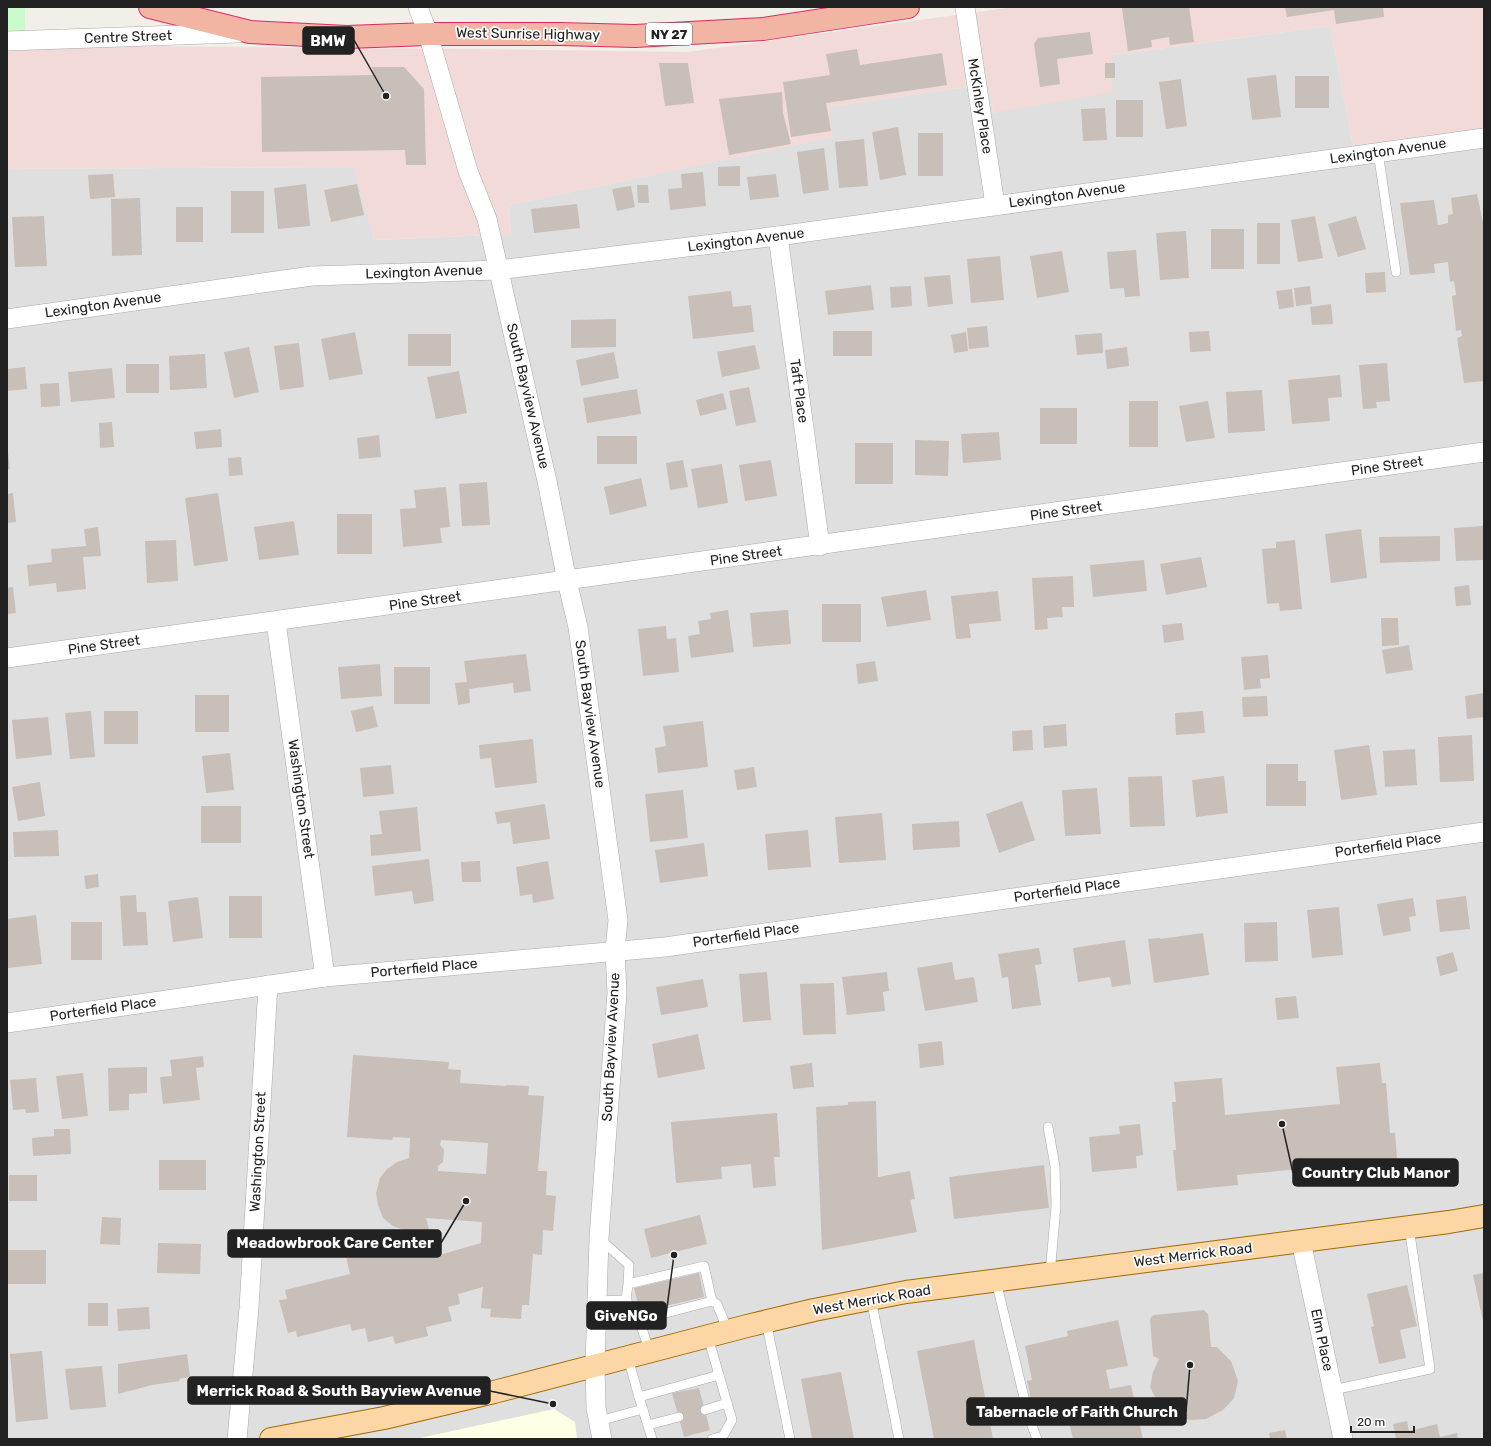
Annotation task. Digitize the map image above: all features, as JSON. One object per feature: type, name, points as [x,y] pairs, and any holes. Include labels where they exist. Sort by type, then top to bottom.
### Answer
[{"type":"highway","name":"West Sunrise Highway","points":[[150,7],[250,32],[347,37],[428,34],[560,34],[635,36],[763,29],[908,7]]},
{"type":"main road","name":"West Merrick Road","points":[[271,1439],[384,1418],[628,1358],[766,1321],[906,1292],[1484,1216]]},
{"type":"street","name":"South Bayview Avenue","points":[[418,7],[428,34],[468,171],[487,219],[547,481],[567,581],[578,627],[618,920],[615,950],[617,993],[599,1238],[595,1366],[596,1408],[600,1430]]},
{"type":"street","name":"McKinley Place","points":[[965,7],[995,205]]},
{"type":"street","name":"Centre Street","points":[[7,40],[250,32]]},
{"type":"street","name":"Lexington Avenue","points":[[7,319],[312,276],[498,270],[778,236],[1484,138]]},
{"type":"street","name":"Taft Place","points":[[778,236],[820,546]]},
{"type":"street","name":"Pine Street","points":[[7,658],[276,622],[1484,452]]},
{"type":"street","name":"Washington Street","points":[[276,622],[326,977]]},
{"type":"street","name":"Porterfield Place","points":[[7,1023],[326,977],[615,950],[665,947],[1484,832]]},
{"type":"street","name":"Washington Street","points":[[237,1439],[249,1308],[268,985]]},
{"type":"street","name":"Elm Place","points":[[1301,1241],[1343,1439]]},
{"type":"lane","points":[[1378,152],[1396,272]]},
{"type":"lane","points":[[1048,1127],[1055,1166],[1056,1206],[1050,1274]]},
{"type":"lane","points":[[1333,1390],[1430,1369],[1409,1227]]},
{"type":"lane","points":[[599,1238],[629,1265],[626,1300],[639,1320],[650,1352]]},
{"type":"lane","points":[[628,1284],[650,1282],[704,1266],[712,1301]]},
{"type":"lane","points":[[996,1281],[1029,1418],[1037,1439]]},
{"type":"lane","points":[[871,1299],[899,1439]]},
{"type":"lane","points":[[598,1301],[626,1300]]},
{"type":"lane","points":[[639,1320],[658,1311],[712,1301],[717,1304],[728,1331]]},
{"type":"lane","points":[[766,1321],[790,1439]]},
{"type":"lane","points":[[708,1337],[732,1420],[723,1436],[712,1439]]},
{"type":"lane","points":[[628,1358],[652,1439]]},
{"type":"lane","points":[[639,1397],[719,1375]]},
{"type":"lane","points":[[705,1410],[727,1403]]},
{"type":"lane","points":[[600,1430],[643,1409]]},
{"type":"lane","points":[[648,1425],[679,1417]]},
{"type":"shaded area","points":[[1014,7],[1484,7],[1484,131],[1353,146],[1330,26],[1112,55],[1112,92],[993,113],[989,84],[829,107],[833,137],[509,205],[511,234],[374,240],[354,167],[7,169],[7,45],[687,52]]},
{"type":"shaded area","points":[[1330,26],[1353,146],[1484,131],[1484,1439],[7,1439],[7,169],[355,167],[374,240],[511,234],[509,205],[832,137],[828,107],[989,84],[993,113],[1112,55]]},
{"type":"shaded area","points":[[554,1409],[575,1422],[577,1439],[415,1439]]},
{"type":"green space","points":[[7,7],[25,7],[25,41],[7,41]]},
{"type":"building","points":[[1189,7],[1194,42],[1170,45],[1169,37],[1151,40],[1152,47],[1128,51],[1122,8]]},
{"type":"building","points":[[1285,7],[1383,7],[1384,17],[1336,24],[1334,10],[1287,17]]},
{"type":"building","points":[[1090,32],[1093,54],[1057,59],[1060,84],[1040,87],[1034,44],[1038,38]]},
{"type":"building","points":[[857,49],[860,65],[942,53],[947,85],[826,103],[831,131],[791,137],[783,82],[830,75],[826,54]]},
{"type":"building","points":[[659,63],[688,63],[694,103],[665,106]]},
{"type":"building","points":[[1105,63],[1115,63],[1115,78],[1105,78]]},
{"type":"building","points":[[372,67],[404,67],[424,89],[426,165],[406,165],[405,150],[262,152],[261,77],[373,75]]},
{"type":"building","points":[[1276,75],[1281,117],[1252,120],[1247,78]]},
{"type":"building","points":[[1295,76],[1329,76],[1329,108],[1295,108]]},
{"type":"building","points":[[1181,79],[1187,126],[1166,129],[1159,82]]},
{"type":"building","points":[[782,92],[783,113],[791,144],[729,155],[719,99]]},
{"type":"building","points":[[1116,100],[1143,100],[1143,137],[1116,137]]},
{"type":"building","points":[[1105,108],[1107,140],[1083,141],[1081,109]]},
{"type":"building","points":[[898,127],[906,175],[880,180],[872,132]]},
{"type":"building","points":[[918,133],[943,133],[943,176],[918,176]]},
{"type":"building","points":[[864,139],[868,186],[839,188],[835,142]]},
{"type":"building","points":[[824,148],[829,190],[803,194],[797,152]]},
{"type":"building","points":[[740,166],[740,186],[718,186],[718,167]]},
{"type":"building","points":[[703,172],[706,206],[670,210],[668,189],[682,188],[681,174]]},
{"type":"building","points":[[113,174],[115,197],[90,199],[88,175]]},
{"type":"building","points":[[776,174],[779,197],[750,200],[747,177]]},
{"type":"building","points":[[306,184],[310,226],[278,229],[274,188]]},
{"type":"building","points":[[357,184],[364,215],[331,222],[324,190]]},
{"type":"building","points":[[637,185],[648,185],[649,203],[638,203]]},
{"type":"building","points":[[631,186],[635,207],[617,211],[612,189]]},
{"type":"building","points":[[231,191],[264,191],[264,233],[231,233]]},
{"type":"building","points":[[1477,194],[1484,227],[1484,381],[1464,383],[1457,338],[1462,336],[1461,330],[1456,331],[1452,296],[1456,295],[1454,281],[1450,282],[1448,262],[1434,264],[1435,273],[1410,275],[1400,203],[1434,200],[1438,225],[1448,223],[1448,215],[1453,214],[1451,198]]},
{"type":"building","points":[[140,198],[142,255],[112,256],[111,199]]},
{"type":"building","points":[[577,204],[580,228],[534,233],[531,209]]},
{"type":"building","points":[[176,207],[203,207],[203,242],[176,242]]},
{"type":"building","points":[[44,216],[47,266],[15,267],[12,217]]},
{"type":"building","points":[[1315,216],[1323,258],[1298,262],[1291,220]]},
{"type":"building","points":[[1356,216],[1366,249],[1338,257],[1328,224]]},
{"type":"building","points":[[1257,223],[1280,223],[1280,264],[1257,264]]},
{"type":"building","points":[[1211,229],[1244,229],[1244,269],[1211,269]]},
{"type":"building","points":[[1186,231],[1189,278],[1160,280],[1156,233]]},
{"type":"building","points":[[1136,250],[1140,296],[1125,297],[1124,288],[1110,289],[1107,252]]},
{"type":"building","points":[[1062,251],[1069,292],[1037,298],[1030,256]]},
{"type":"building","points":[[1000,256],[1004,300],[971,303],[967,259]]},
{"type":"building","points":[[1385,272],[1386,292],[1366,293],[1365,273]]},
{"type":"building","points":[[950,275],[953,304],[928,307],[924,277]]},
{"type":"building","points":[[871,285],[874,310],[828,315],[825,291]]},
{"type":"building","points":[[911,286],[912,306],[891,308],[890,287]]},
{"type":"building","points":[[1310,286],[1312,304],[1296,306],[1294,288]]},
{"type":"building","points":[[1292,289],[1294,307],[1279,309],[1276,291]]},
{"type":"building","points":[[731,291],[733,307],[751,305],[754,332],[693,339],[688,296]]},
{"type":"building","points":[[1331,304],[1333,324],[1312,325],[1310,307]]},
{"type":"building","points":[[616,319],[616,347],[571,348],[571,320]]},
{"type":"building","points":[[987,326],[989,347],[969,349],[967,328]]},
{"type":"building","points":[[833,331],[872,331],[872,356],[833,356]]},
{"type":"building","points":[[1209,331],[1211,351],[1190,352],[1189,332]]},
{"type":"building","points":[[355,332],[363,374],[329,380],[321,339]]},
{"type":"building","points":[[966,332],[968,351],[954,353],[951,335]]},
{"type":"building","points":[[1102,333],[1103,353],[1077,355],[1075,335]]},
{"type":"building","points":[[408,334],[451,334],[451,366],[408,366]]},
{"type":"building","points":[[299,343],[304,387],[280,390],[274,346]]},
{"type":"building","points":[[755,345],[760,369],[722,377],[717,352]]},
{"type":"building","points":[[249,347],[259,392],[234,398],[224,352]]},
{"type":"building","points":[[1127,347],[1129,366],[1107,369],[1105,350]]},
{"type":"building","points":[[614,352],[619,378],[581,386],[576,360]]},
{"type":"building","points":[[205,354],[207,388],[170,390],[169,356]]},
{"type":"building","points":[[1387,363],[1390,401],[1376,402],[1377,408],[1363,409],[1359,365]]},
{"type":"building","points":[[126,364],[159,364],[159,393],[126,393]]},
{"type":"building","points":[[25,367],[27,389],[7,391],[7,369]]},
{"type":"building","points":[[112,368],[115,398],[71,402],[68,372]]},
{"type":"building","points":[[459,371],[467,413],[436,419],[427,377]]},
{"type":"building","points":[[1340,375],[1342,397],[1328,398],[1330,421],[1292,424],[1288,380]]},
{"type":"building","points":[[59,383],[60,406],[41,407],[40,384]]},
{"type":"building","points":[[749,387],[756,422],[736,426],[729,391]]},
{"type":"building","points":[[637,389],[641,414],[587,423],[583,398]]},
{"type":"building","points":[[1262,390],[1265,431],[1228,433],[1226,392]]},
{"type":"building","points":[[723,393],[727,409],[700,416],[696,400]]},
{"type":"building","points":[[1129,401],[1158,401],[1158,447],[1129,447]]},
{"type":"building","points":[[1208,401],[1215,438],[1186,442],[1179,406]]},
{"type":"building","points":[[1040,408],[1077,408],[1077,444],[1040,444]]},
{"type":"building","points":[[112,422],[114,447],[100,448],[99,423]]},
{"type":"building","points":[[221,429],[222,447],[196,449],[194,432]]},
{"type":"building","points":[[999,432],[1001,460],[963,463],[961,434]]},
{"type":"building","points":[[379,435],[381,457],[359,459],[357,438]]},
{"type":"building","points":[[597,436],[637,436],[637,464],[597,464]]},
{"type":"building","points":[[915,440],[949,441],[948,476],[915,475]]},
{"type":"building","points":[[855,443],[893,443],[893,484],[855,484]]},
{"type":"building","points":[[7,452],[10,469],[7,470]]},
{"type":"building","points":[[241,457],[243,475],[229,476],[228,458]]},
{"type":"building","points":[[683,460],[688,487],[670,490],[666,463]]},
{"type":"building","points":[[771,460],[777,496],[745,501],[739,465]]},
{"type":"building","points":[[722,464],[728,503],[698,508],[691,469]]},
{"type":"building","points":[[641,478],[647,506],[610,515],[604,487]]},
{"type":"building","points":[[487,482],[490,525],[462,526],[459,484]]},
{"type":"building","points":[[446,487],[450,527],[440,528],[442,543],[403,547],[400,509],[416,508],[414,490]]},
{"type":"building","points":[[13,493],[16,522],[7,523],[7,494]]},
{"type":"building","points":[[218,493],[228,561],[194,566],[185,498]]},
{"type":"building","points":[[337,514],[372,514],[372,554],[337,554]]},
{"type":"building","points":[[294,521],[299,555],[259,560],[254,527]]},
{"type":"building","points":[[1483,526],[1484,560],[1456,561],[1454,528]]},
{"type":"building","points":[[98,527],[101,556],[83,557],[86,589],[57,592],[56,583],[29,586],[27,565],[52,562],[51,549],[86,546],[84,529]]},
{"type":"building","points":[[1361,529],[1367,578],[1331,583],[1325,534]]},
{"type":"building","points":[[1440,536],[1440,561],[1380,563],[1379,537]]},
{"type":"building","points":[[176,540],[178,581],[147,583],[145,541]]},
{"type":"building","points":[[1295,540],[1302,609],[1280,611],[1279,603],[1267,604],[1262,549],[1276,548],[1276,542]]},
{"type":"building","points":[[1201,557],[1207,587],[1166,595],[1160,564]]},
{"type":"building","points":[[1144,560],[1147,591],[1093,597],[1090,565]]},
{"type":"building","points":[[1073,576],[1074,607],[1062,607],[1063,617],[1047,618],[1048,629],[1035,630],[1032,578]]},
{"type":"building","points":[[1469,585],[1471,605],[1456,606],[1454,587]]},
{"type":"building","points":[[13,587],[16,613],[7,614],[7,588]]},
{"type":"building","points":[[926,590],[931,620],[887,627],[881,597]]},
{"type":"building","points":[[998,591],[1001,621],[969,624],[971,638],[956,639],[951,596]]},
{"type":"building","points":[[822,604],[861,604],[861,642],[822,642]]},
{"type":"building","points":[[728,610],[734,652],[691,658],[688,636],[700,634],[698,621],[711,619],[710,613]]},
{"type":"building","points":[[788,610],[791,644],[753,647],[750,613]]},
{"type":"building","points":[[1381,618],[1398,618],[1399,645],[1382,646]]},
{"type":"building","points":[[1182,623],[1184,640],[1164,643],[1162,625]]},
{"type":"building","points":[[666,626],[667,639],[676,638],[679,672],[643,676],[638,629]]},
{"type":"building","points":[[1409,645],[1413,670],[1386,674],[1382,650]]},
{"type":"building","points":[[526,654],[531,691],[514,693],[513,683],[469,689],[470,703],[458,705],[455,683],[467,682],[464,661]]},
{"type":"building","points":[[1268,655],[1270,678],[1260,679],[1261,688],[1244,690],[1241,657]]},
{"type":"building","points":[[875,661],[878,681],[858,684],[856,664]]},
{"type":"building","points":[[380,664],[382,696],[341,699],[338,667]]},
{"type":"building","points":[[394,667],[430,667],[430,704],[394,704]]},
{"type":"building","points":[[1484,693],[1484,717],[1467,719],[1465,696]]},
{"type":"building","points":[[195,695],[229,695],[229,732],[195,732]]},
{"type":"building","points":[[1267,696],[1268,716],[1243,717],[1242,697]]},
{"type":"building","points":[[373,706],[378,727],[356,732],[351,711]]},
{"type":"building","points":[[91,711],[95,757],[70,759],[65,713]]},
{"type":"building","points":[[104,711],[138,711],[138,744],[104,744]]},
{"type":"building","points":[[1203,711],[1205,733],[1176,735],[1175,713]]},
{"type":"building","points":[[48,717],[52,755],[16,759],[12,720]]},
{"type":"building","points":[[703,721],[708,767],[658,773],[655,748],[666,746],[663,726]]},
{"type":"building","points":[[1066,724],[1067,746],[1044,748],[1043,726]]},
{"type":"building","points":[[1032,730],[1033,750],[1013,751],[1012,731]]},
{"type":"building","points":[[1472,735],[1474,781],[1440,782],[1438,737]]},
{"type":"building","points":[[533,739],[537,783],[495,788],[491,758],[480,759],[479,745]]},
{"type":"building","points":[[1369,745],[1377,795],[1341,800],[1334,750]]},
{"type":"building","points":[[1415,749],[1417,785],[1385,787],[1383,751]]},
{"type":"building","points":[[230,753],[234,790],[206,793],[202,756]]},
{"type":"building","points":[[1266,764],[1298,764],[1298,781],[1306,781],[1306,806],[1266,806]]},
{"type":"building","points":[[391,765],[394,794],[363,797],[360,768]]},
{"type":"building","points":[[754,767],[757,787],[737,790],[734,770]]},
{"type":"building","points":[[1162,776],[1165,826],[1130,827],[1128,777]]},
{"type":"building","points":[[1224,776],[1228,813],[1196,817],[1192,780]]},
{"type":"building","points":[[40,782],[45,816],[18,821],[12,787]]},
{"type":"building","points":[[1097,788],[1101,834],[1065,836],[1062,790]]},
{"type":"building","points":[[683,790],[688,838],[650,842],[645,794]]},
{"type":"building","points":[[1022,801],[1035,840],[999,853],[986,814]]},
{"type":"building","points":[[545,804],[550,839],[513,844],[510,822],[497,824],[495,812]]},
{"type":"building","points":[[201,806],[241,806],[241,843],[201,843]]},
{"type":"building","points":[[417,807],[421,851],[371,856],[370,835],[382,834],[379,811]]},
{"type":"building","points":[[882,813],[886,860],[839,863],[835,817]]},
{"type":"building","points":[[959,821],[960,847],[913,850],[912,824]]},
{"type":"building","points":[[58,830],[59,856],[14,857],[13,832]]},
{"type":"building","points":[[808,830],[811,867],[768,870],[765,834]]},
{"type":"building","points":[[704,843],[708,876],[660,883],[655,850]]},
{"type":"building","points":[[429,859],[434,901],[414,904],[412,891],[375,896],[372,866]]},
{"type":"building","points":[[480,861],[481,882],[462,882],[461,862]]},
{"type":"building","points":[[548,861],[554,899],[533,903],[532,894],[520,896],[516,867]]},
{"type":"building","points":[[98,874],[99,887],[86,889],[84,876]]},
{"type":"building","points":[[136,895],[137,912],[146,912],[148,945],[123,946],[120,896]]},
{"type":"building","points":[[229,896],[262,896],[262,938],[229,938]]},
{"type":"building","points":[[1466,896],[1470,929],[1440,932],[1436,900]]},
{"type":"building","points":[[198,897],[203,938],[173,942],[168,901]]},
{"type":"building","points":[[1413,898],[1416,916],[1409,917],[1411,931],[1383,936],[1377,904]]},
{"type":"building","points":[[1339,907],[1343,955],[1312,958],[1307,910]]},
{"type":"building","points":[[36,915],[42,964],[8,968],[7,919]]},
{"type":"building","points":[[71,922],[102,922],[102,960],[71,960]]},
{"type":"building","points":[[1277,922],[1278,961],[1245,962],[1244,923]]},
{"type":"building","points":[[1203,933],[1209,975],[1154,983],[1148,939],[1160,939]]},
{"type":"building","points":[[1125,940],[1131,984],[1112,987],[1110,977],[1078,982],[1073,948]]},
{"type":"building","points":[[1039,948],[1042,964],[1035,965],[1041,1005],[1012,1009],[1008,977],[1002,978],[998,954]]},
{"type":"building","points":[[1453,952],[1458,971],[1440,976],[1436,957]]},
{"type":"building","points":[[952,962],[955,980],[974,977],[978,1002],[925,1011],[917,968]]},
{"type":"building","points":[[767,972],[771,1020],[743,1022],[739,974]]},
{"type":"building","points":[[887,972],[889,991],[883,992],[885,1011],[847,1015],[842,977]]},
{"type":"building","points":[[703,979],[708,1007],[661,1015],[656,987]]},
{"type":"building","points":[[834,983],[836,1034],[803,1035],[800,984]]},
{"type":"building","points":[[1296,996],[1299,1018],[1277,1020],[1275,998]]},
{"type":"building","points":[[698,1034],[705,1069],[658,1078],[652,1044]]},
{"type":"building","points":[[942,1041],[944,1065],[920,1068],[918,1044]]},
{"type":"building","points":[[353,1055],[449,1062],[448,1069],[461,1070],[460,1083],[529,1086],[528,1095],[544,1096],[538,1171],[547,1171],[546,1195],[556,1196],[553,1231],[543,1230],[542,1255],[533,1254],[529,1305],[522,1305],[521,1319],[490,1317],[491,1309],[481,1308],[483,1287],[458,1294],[460,1304],[448,1307],[452,1321],[426,1327],[428,1336],[395,1344],[393,1336],[368,1342],[365,1328],[352,1331],[350,1324],[297,1337],[296,1331],[288,1333],[279,1300],[287,1299],[285,1290],[350,1274],[345,1252],[404,1238],[404,1230],[393,1226],[383,1218],[378,1205],[376,1193],[380,1178],[387,1169],[397,1162],[409,1158],[410,1138],[393,1137],[392,1140],[347,1137]],"holes":[[[441,1140],[488,1143],[486,1174],[438,1171],[438,1166],[443,1162],[444,1150],[440,1145]],[[426,1218],[482,1222],[481,1243],[436,1256]]]},
{"type":"building","points":[[203,1056],[204,1067],[196,1068],[200,1100],[163,1104],[160,1077],[172,1076],[170,1060]]},
{"type":"building","points":[[812,1063],[814,1087],[793,1089],[790,1066]]},
{"type":"building","points":[[1380,1063],[1382,1083],[1386,1083],[1390,1133],[1395,1133],[1398,1170],[1342,1175],[1341,1165],[1237,1175],[1238,1185],[1177,1191],[1173,1150],[1176,1150],[1172,1102],[1176,1102],[1174,1082],[1222,1078],[1225,1115],[1340,1104],[1336,1067]]},
{"type":"building","points":[[147,1067],[147,1093],[129,1094],[129,1110],[109,1111],[108,1068]]},
{"type":"building","points":[[83,1073],[88,1116],[62,1119],[56,1076]]},
{"type":"building","points":[[36,1078],[39,1112],[26,1113],[25,1109],[13,1110],[10,1080]]},
{"type":"building","points":[[876,1101],[878,1177],[910,1171],[915,1199],[910,1200],[917,1232],[822,1250],[816,1107],[848,1105],[848,1102]]},
{"type":"building","points":[[777,1113],[780,1157],[774,1157],[776,1186],[753,1188],[751,1164],[721,1167],[722,1179],[676,1183],[671,1122]]},
{"type":"building","points":[[1140,1124],[1143,1155],[1136,1156],[1137,1168],[1092,1172],[1089,1137],[1120,1134],[1119,1126]]},
{"type":"building","points":[[54,1129],[70,1129],[71,1154],[33,1156],[32,1138],[54,1136]]},
{"type":"building","points":[[159,1160],[206,1160],[206,1190],[159,1190]]},
{"type":"building","points":[[1044,1165],[1049,1208],[954,1219],[949,1177]]},
{"type":"building","points":[[9,1175],[37,1175],[37,1201],[9,1201]]},
{"type":"building","points":[[700,1215],[707,1244],[651,1258],[644,1229]]},
{"type":"building","points":[[102,1217],[121,1218],[120,1245],[100,1244]]},
{"type":"building","points":[[158,1243],[201,1244],[200,1274],[157,1273]]},
{"type":"building","points":[[7,1250],[46,1250],[46,1284],[7,1284]]},
{"type":"building","points":[[699,1273],[704,1297],[640,1312],[634,1288]]},
{"type":"building","points":[[1484,1273],[1484,1321],[1483,1321],[1473,1275]]},
{"type":"building","points":[[1407,1285],[1417,1326],[1400,1330],[1406,1358],[1379,1364],[1371,1327],[1374,1326],[1367,1294]]},
{"type":"building","points":[[88,1303],[108,1303],[108,1326],[88,1326]]},
{"type":"building","points":[[149,1307],[150,1329],[118,1331],[117,1309]]},
{"type":"building","points":[[1204,1310],[1208,1314],[1211,1347],[1217,1347],[1231,1361],[1238,1381],[1234,1398],[1223,1410],[1206,1419],[1191,1420],[1174,1417],[1158,1403],[1150,1387],[1153,1372],[1159,1359],[1153,1356],[1150,1319],[1154,1315]]},
{"type":"building","points":[[1118,1320],[1128,1366],[1106,1370],[1110,1389],[1131,1385],[1143,1439],[1073,1439],[1068,1418],[1047,1423],[1042,1402],[1032,1404],[1027,1381],[1032,1380],[1025,1346],[1068,1336],[1067,1331]]},
{"type":"building","points":[[974,1340],[993,1439],[934,1439],[917,1351]]},
{"type":"building","points":[[42,1351],[48,1419],[16,1422],[10,1354]]},
{"type":"building","points":[[187,1354],[190,1377],[179,1379],[180,1381],[152,1385],[118,1394],[118,1364]]},
{"type":"building","points":[[102,1366],[106,1407],[70,1410],[65,1369]]},
{"type":"building","points":[[841,1372],[854,1439],[812,1439],[801,1379]]},
{"type":"building","points":[[699,1388],[710,1430],[684,1437],[672,1393]]},
{"type":"building","points":[[1407,1421],[1409,1431],[1437,1424],[1440,1437],[1457,1433],[1458,1439],[1396,1439],[1393,1424]]},
{"type":"building","points":[[1285,1430],[1287,1439],[1270,1439],[1269,1433]]},
{"type":"place","name":"BMW","points":[[386,96]]},
{"type":"place","name":"Country Club Manor","points":[[1282,1124]]},
{"type":"place","name":"Meadowbrook Care Center","points":[[466,1201]]},
{"type":"place","name":"GiveNGo","points":[[674,1255]]},
{"type":"place","name":"Tabernacle of Faith Church","points":[[1190,1365]]},
{"type":"place","name":"Merrick Road & South Bayview Avenue","points":[[553,1404]]}]
